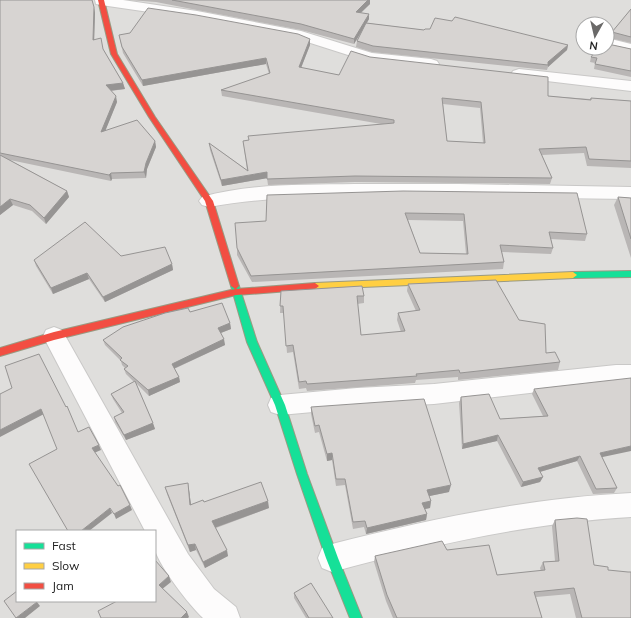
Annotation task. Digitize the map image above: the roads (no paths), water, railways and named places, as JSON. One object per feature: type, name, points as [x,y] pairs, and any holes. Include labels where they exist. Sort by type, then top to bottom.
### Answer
[{"type":"street","points":[[356,618],[332,558],[302,474],[280,405],[252,342],[210,201],[152,117],[114,54],[101,1],[197,15],[301,35],[370,57],[449,66]]},
{"type":"street","points":[[615,45],[631,49]]},
{"type":"street","points":[[504,72],[631,86]]},
{"type":"street","points":[[210,201],[226,197],[328,190],[390,189],[631,193]]},
{"type":"street","points":[[0,352],[54,336],[236,292],[573,275],[631,274]]},
{"type":"street","points":[[54,336],[178,564],[204,599],[225,618]]},
{"type":"street","points":[[280,405],[357,398],[434,394],[616,374],[631,374]]},
{"type":"street","points":[[332,558],[430,533],[508,517],[599,506],[631,505]]}]
